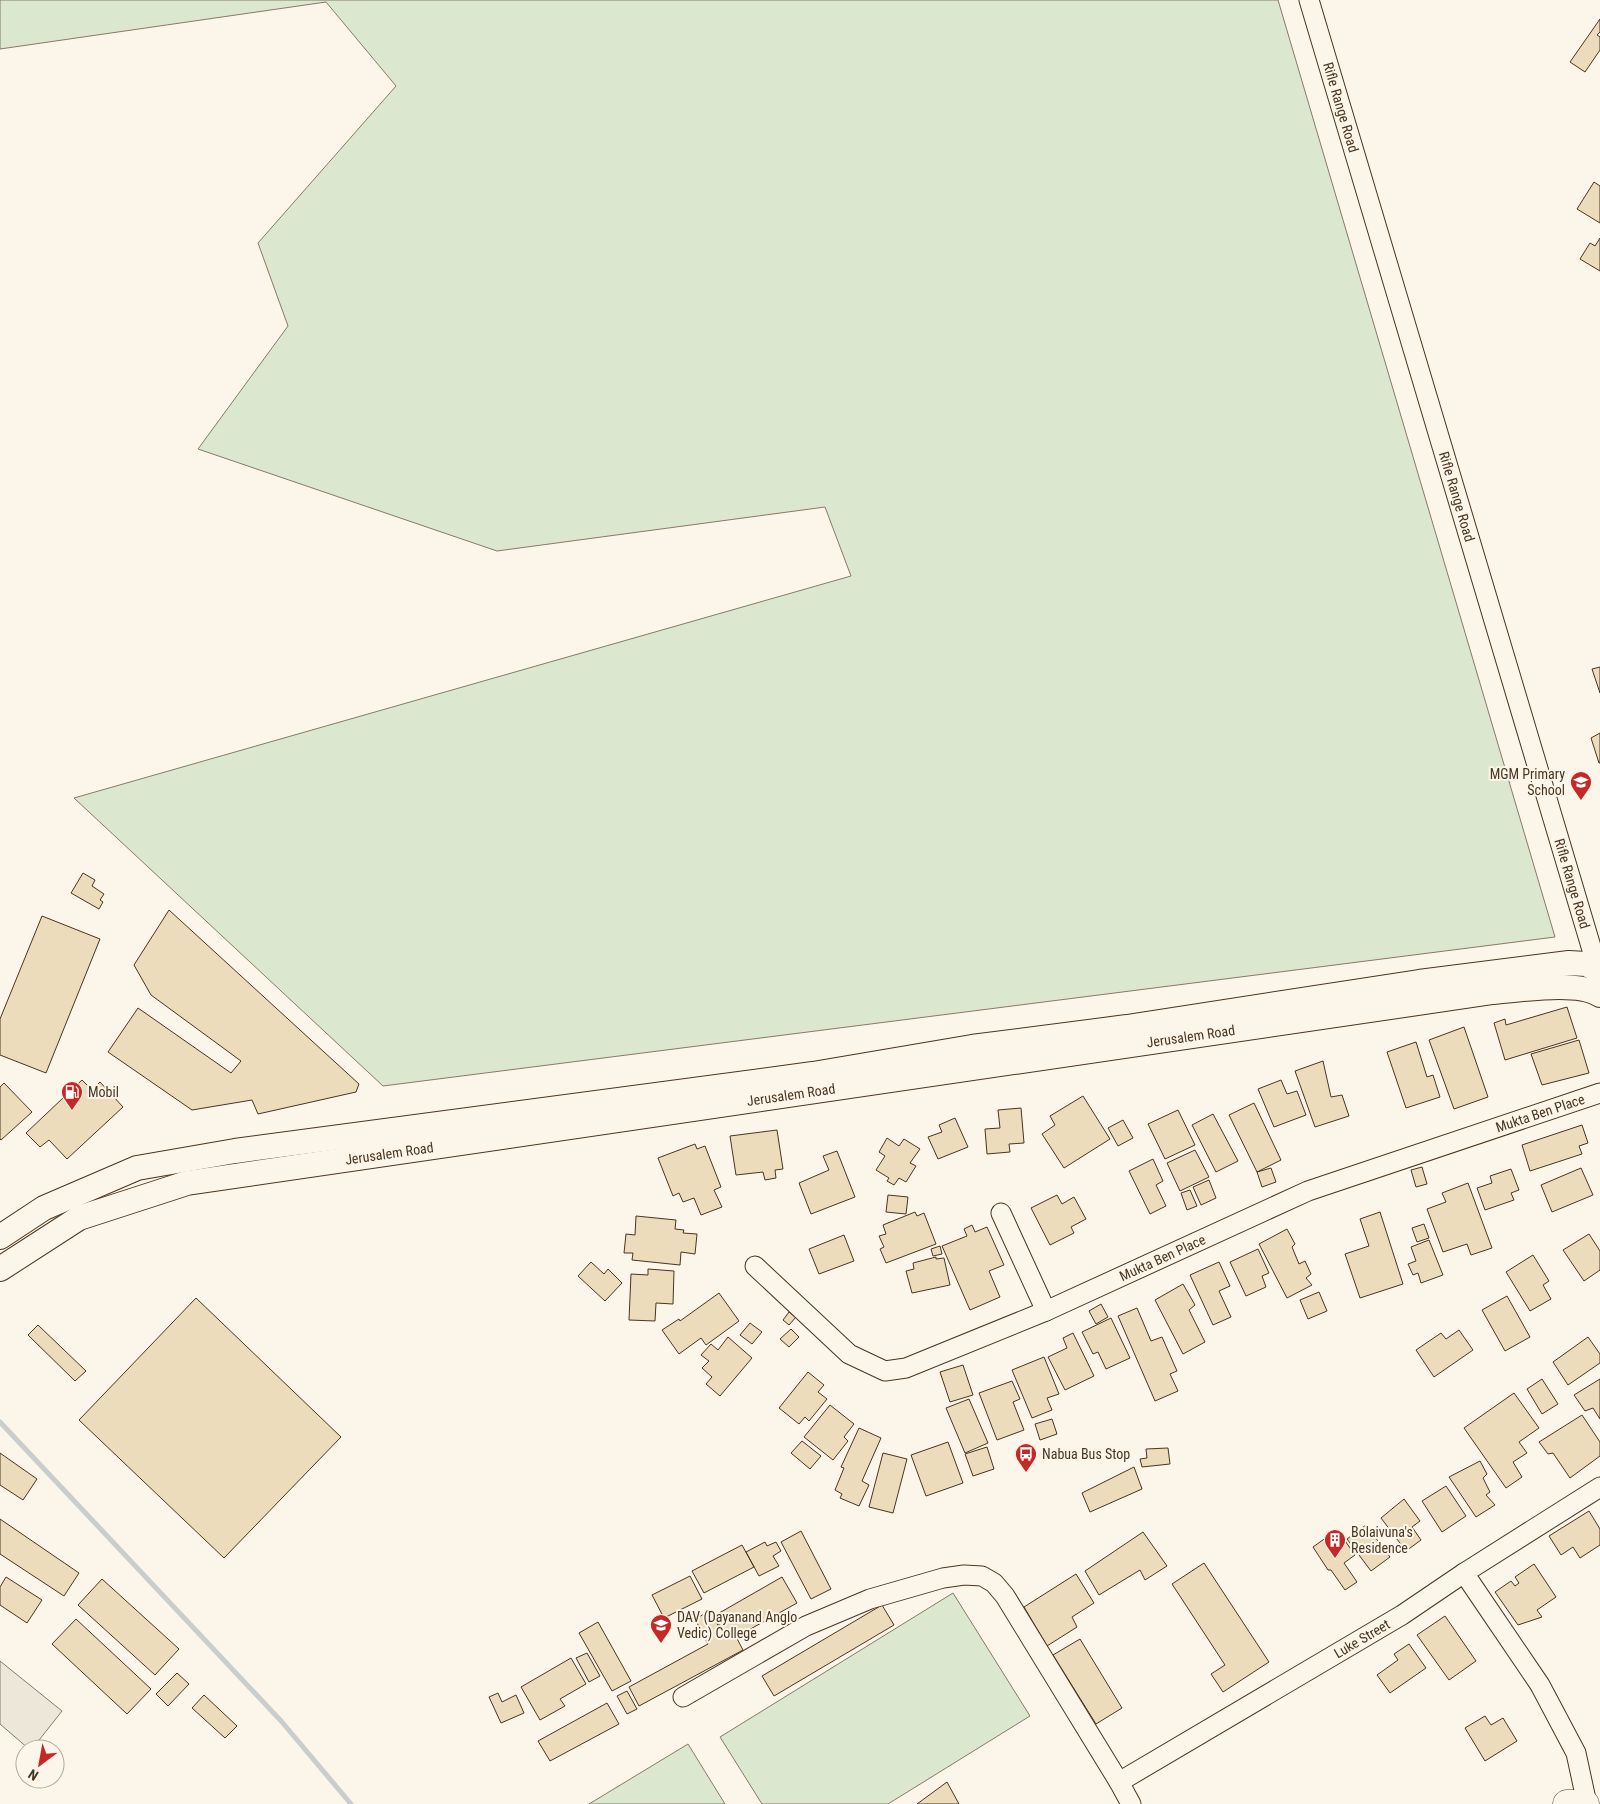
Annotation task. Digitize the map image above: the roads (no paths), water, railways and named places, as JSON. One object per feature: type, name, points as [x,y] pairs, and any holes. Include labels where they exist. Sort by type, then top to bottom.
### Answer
[{"type":"highway","points":[[1567,1804],[1586,1804]]},
{"type":"main road","name":"Jerusalem Road","points":[[0,1237],[44,1208],[137,1168],[234,1151],[813,1074],[972,1046],[1127,1027],[1438,979],[1569,963],[1586,964],[1599,982],[1583,988],[1562,987],[1493,992],[187,1183],[78,1218],[0,1269]]},
{"type":"street","name":"Rifle Range Road","points":[[1309,0],[1599,982]]},
{"type":"street","name":"Mukta Ben Place","points":[[755,1266],[849,1354],[885,1371],[906,1368],[1046,1311],[1308,1190],[1600,1093]]},
{"type":"street","points":[[1001,1213],[1046,1311]]},
{"type":"street","name":"Luke Street","points":[[1119,1782],[1402,1615],[1464,1573],[1600,1487]]},
{"type":"street","points":[[1464,1573],[1540,1685],[1576,1753],[1586,1804]]},
{"type":"street","points":[[683,1697],[806,1626],[870,1599],[943,1578],[964,1575],[982,1576],[994,1583],[1005,1596],[1131,1804]]},
{"type":"waterway","points":[[0,1422],[282,1722],[351,1804]]},
{"type":"place","name":"MGM Primary School","points":[[1581,801]]},
{"type":"place","name":"Mobil","points":[[72,1111]]},
{"type":"place","name":"Nabua Bus Stop","points":[[1026,1473]]},
{"type":"place","name":"Bolaivuna's Residence","points":[[1335,1559]]},
{"type":"place","name":"DAV (Dayanand Anglo Vedic) College","points":[[661,1644]]}]
